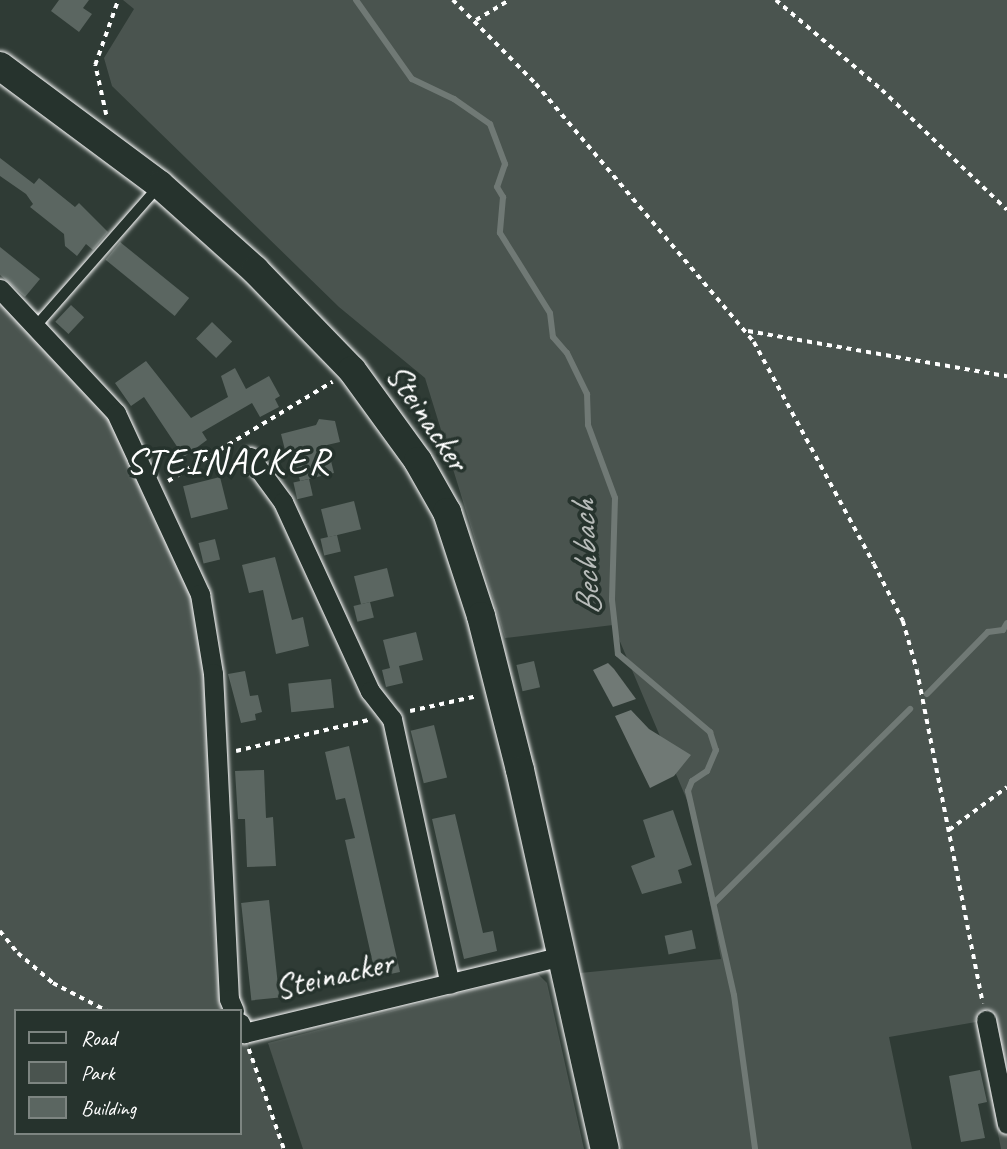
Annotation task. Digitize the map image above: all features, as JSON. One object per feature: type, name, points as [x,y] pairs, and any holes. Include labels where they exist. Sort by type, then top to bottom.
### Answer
[{"type":"main road","name":"Steinacker","points":[[0,66],[160,185],[255,270],[352,370],[418,461],[447,512],[481,616],[500,691],[605,1149]]},
{"type":"street","name":"Steinacker","points":[[0,289],[116,414],[154,490],[200,594],[213,673],[229,999],[233,1009]]},
{"type":"street","points":[[250,457],[283,502],[370,691],[389,715],[450,984]]},
{"type":"street","name":"Steinacker","points":[[242,1028],[450,984],[562,956]]},
{"type":"street","points":[[986,1020],[1007,1124]]},
{"type":"lane","points":[[35,327],[160,185]]},
{"type":"path","points":[[117,151],[95,65],[118,0]]},
{"type":"path","points":[[453,0],[536,84],[746,331],[902,621],[917,670],[986,1020]]},
{"type":"path","points":[[475,20],[509,0]]},
{"type":"path","points":[[776,0],[883,90],[1007,210]]},
{"type":"path","points":[[746,331],[1007,376]]},
{"type":"path","points":[[154,490],[352,370]]},
{"type":"path","points":[[219,755],[500,691]]},
{"type":"path","points":[[949,830],[1007,787]]},
{"type":"path","points":[[0,931],[18,953],[53,983],[103,1009]]},
{"type":"path","points":[[242,1028],[284,1149]]},
{"type":"green space","points":[[123,0],[1007,0],[1007,1149],[1001,1149],[976,1022],[889,1037],[912,1149],[622,1149],[580,973],[721,959],[692,812],[613,625],[505,638],[425,378],[339,307],[112,86],[104,58],[134,9]]},
{"type":"green space","points":[[0,289],[116,413],[200,594],[234,1009],[14,1009],[14,1135],[242,1135],[242,1029],[284,1149],[0,1149]]},
{"type":"green space","points":[[537,973],[547,983],[584,1149],[303,1149],[268,1043]]},
{"type":"shaded area","points":[[608,663],[636,699],[613,707],[593,670]]},
{"type":"shaded area","points":[[631,710],[649,729],[691,755],[674,776],[650,788],[615,716]]},
{"type":"building","points":[[59,0],[89,0],[83,8],[92,14],[79,32],[51,11]]},
{"type":"building","points":[[0,158],[34,184],[39,178],[75,207],[79,203],[108,232],[93,250],[86,244],[77,256],[65,246],[64,234],[30,207],[33,204],[26,194],[0,176]]},
{"type":"building","points":[[120,242],[189,298],[175,316],[106,260]]},
{"type":"building","points":[[0,247],[40,279],[25,297],[0,275]]},
{"type":"building","points":[[71,305],[84,317],[68,334],[55,322]]},
{"type":"building","points":[[212,322],[232,341],[216,358],[196,339]]},
{"type":"building","points":[[146,361],[191,418],[228,397],[221,376],[235,368],[246,389],[269,376],[280,396],[275,399],[279,407],[260,417],[252,403],[202,432],[207,440],[184,457],[144,397],[131,406],[115,383]]},
{"type":"building","points":[[319,419],[335,421],[340,442],[327,445],[334,473],[300,481],[292,449],[285,450],[281,434],[316,425]]},
{"type":"building","points":[[220,477],[228,509],[191,518],[183,486]]},
{"type":"building","points":[[309,479],[313,496],[297,499],[293,483]]},
{"type":"building","points":[[354,501],[361,529],[328,537],[321,509]]},
{"type":"building","points":[[337,535],[341,552],[324,555],[320,539]]},
{"type":"building","points":[[215,539],[220,559],[204,563],[199,543]]},
{"type":"building","points":[[275,557],[292,620],[303,617],[309,646],[276,654],[263,590],[249,593],[242,565]]},
{"type":"building","points":[[387,568],[394,596],[361,604],[354,576]]},
{"type":"building","points":[[370,602],[374,618],[357,622],[354,606]]},
{"type":"building","points":[[416,632],[423,660],[399,666],[403,683],[386,687],[382,670],[390,668],[383,640]]},
{"type":"building","points":[[534,661],[540,687],[523,691],[516,665]]},
{"type":"building","points":[[245,671],[250,696],[258,695],[262,712],[255,714],[256,720],[241,723],[228,674]]},
{"type":"building","points":[[331,679],[334,708],[291,712],[288,683]]},
{"type":"building","points":[[434,725],[447,777],[424,783],[411,731]]},
{"type":"building","points":[[349,746],[400,972],[376,977],[345,840],[355,838],[345,798],[336,800],[325,752]]},
{"type":"building","points":[[264,770],[266,818],[273,817],[276,866],[247,867],[245,819],[238,819],[235,771]]},
{"type":"building","points":[[673,810],[692,865],[678,870],[682,883],[642,894],[631,866],[655,857],[643,820]]},
{"type":"building","points":[[455,814],[483,933],[493,931],[497,951],[464,959],[432,819]]},
{"type":"building","points":[[269,900],[279,997],[251,1000],[241,903]]},
{"type":"building","points":[[692,930],[696,949],[669,954],[665,936]]},
{"type":"building","points":[[980,1070],[987,1102],[978,1104],[985,1138],[961,1142],[949,1076]]},
{"type":"waterway","name":"Bechbach","points":[[356,0],[412,79],[454,99],[490,124],[505,164],[497,187],[503,197],[500,233],[550,313],[553,337],[567,353],[587,394],[588,425],[615,498],[612,600],[618,654],[710,732],[716,750],[707,771],[692,781],[688,791],[734,995],[755,1149]]},
{"type":"waterway","points":[[927,694],[988,632],[1003,630],[1007,623]]},
{"type":"waterway","points":[[714,903],[910,709]]},
{"type":"district","name":"STEINACKER","points":[[228,461]]}]
